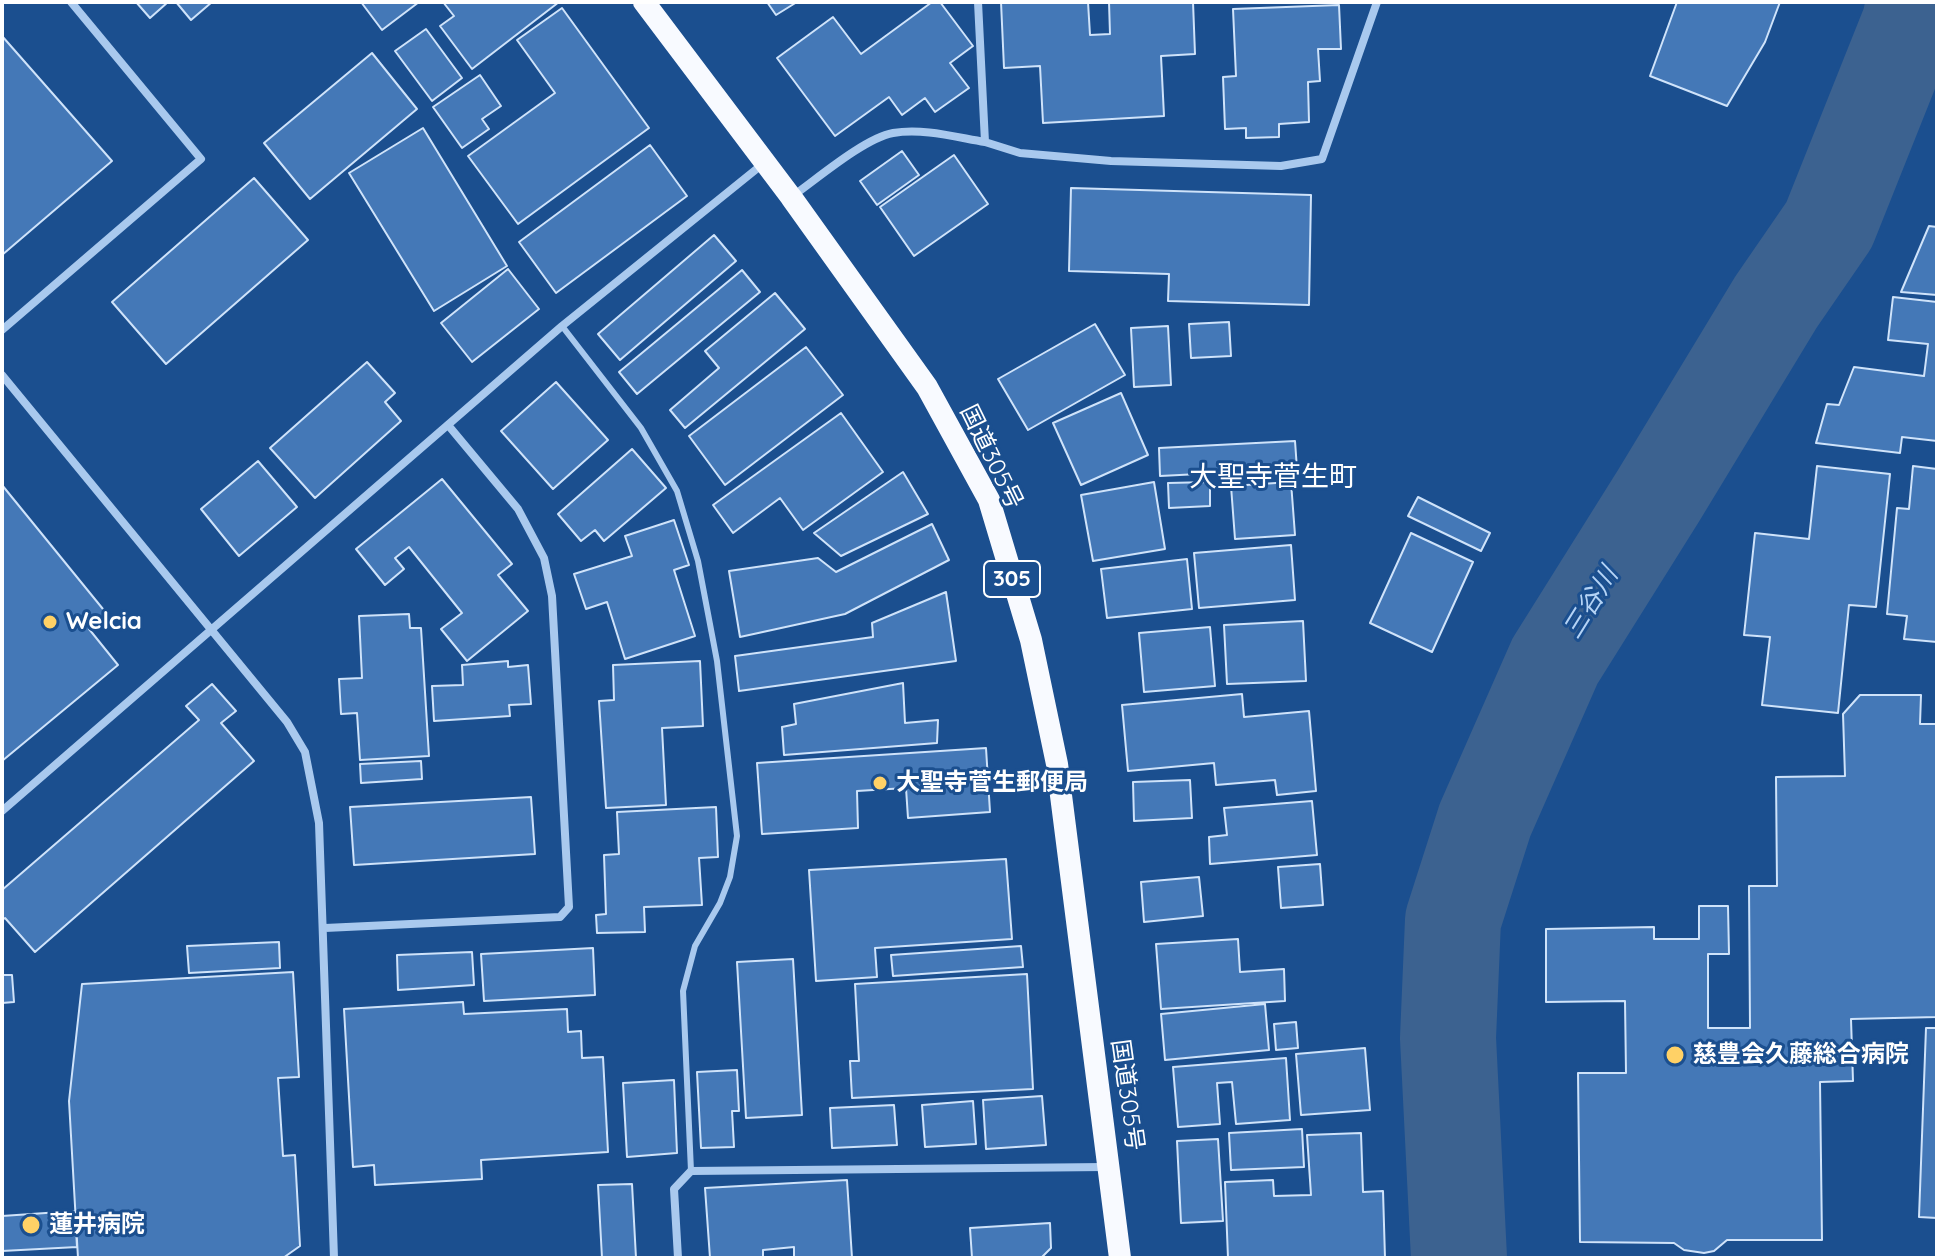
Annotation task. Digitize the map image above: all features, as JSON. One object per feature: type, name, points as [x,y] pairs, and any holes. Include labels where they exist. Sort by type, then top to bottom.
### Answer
[{"type":"highway","name":"国道305号","points":[[644,2],[791,197],[927,387],[989,500],[1031,640],[1057,764],[1120,1258]]},
{"type":"street","points":[[2,330],[201,159],[71,2]]},
{"type":"street","points":[[978,2],[985,142]]},
{"type":"street","points":[[791,197],[869,143],[891,134],[922,132],[985,142],[1020,153],[1111,161],[1281,166],[1322,159],[1377,2]]},
{"type":"street","points":[[2,811],[562,326],[765,163]]},
{"type":"street","points":[[2,375],[212,627],[287,722],[305,752],[319,823],[334,1258]]},
{"type":"street","points":[[325,928],[560,917],[569,907],[552,596],[544,558],[518,509],[448,425]]},
{"type":"street","points":[[678,1258],[674,1189],[691,1171],[1110,1167]]},
{"type":"lane","points":[[562,326],[641,428],[677,491],[698,561],[717,661],[737,836],[730,877],[720,903],[695,946],[683,991],[691,1171]]},
{"type":"building","points":[[136,2],[168,2],[150,18]]},
{"type":"building","points":[[176,2],[212,2],[191,20]]},
{"type":"building","points":[[361,2],[419,2],[382,30]]},
{"type":"building","points":[[443,2],[559,2],[472,69],[440,26],[454,16]]},
{"type":"building","points":[[767,2],[797,2],[776,15]]},
{"type":"building","points":[[932,2],[940,2],[973,46],[950,63],[969,88],[935,112],[925,98],[902,115],[889,97],[835,136],[777,58],[833,17],[861,54]]},
{"type":"building","points":[[1001,2],[1088,2],[1090,35],[1110,34],[1109,2],[1193,2],[1195,54],[1161,56],[1164,116],[1043,123],[1040,66],[1004,68]]},
{"type":"building","points":[[1677,2],[1780,2],[1765,42],[1727,106],[1650,76]]},
{"type":"building","points":[[1339,5],[1341,49],[1318,49],[1320,81],[1308,82],[1309,122],[1279,124],[1279,137],[1246,138],[1246,128],[1225,129],[1223,77],[1236,76],[1233,9]]},
{"type":"building","points":[[562,8],[649,128],[518,224],[468,156],[555,93],[517,40]]},
{"type":"building","points":[[426,29],[462,78],[432,101],[395,51]]},
{"type":"building","points":[[2,36],[112,161],[2,255]]},
{"type":"building","points":[[372,53],[417,109],[310,199],[264,143]]},
{"type":"building","points":[[480,75],[501,106],[482,119],[489,129],[462,148],[433,107]]},
{"type":"building","points":[[423,128],[507,266],[434,311],[349,173]]},
{"type":"building","points":[[650,145],[687,196],[556,293],[519,242]]},
{"type":"building","points":[[902,151],[919,175],[877,205],[860,181]]},
{"type":"building","points":[[954,155],[988,204],[914,256],[880,207]]},
{"type":"building","points":[[254,178],[308,240],[166,364],[112,302]]},
{"type":"building","points":[[1071,188],[1311,195],[1309,305],[1168,301],[1169,274],[1069,271]]},
{"type":"building","points":[[1929,226],[1937,227],[1937,295],[1901,292]]},
{"type":"building","points":[[714,235],[736,261],[620,360],[598,334]]},
{"type":"building","points":[[508,269],[539,309],[472,362],[441,323]]},
{"type":"building","points":[[742,270],[760,292],[637,394],[619,372]]},
{"type":"building","points":[[775,293],[805,329],[685,428],[670,410],[719,368],[705,351]]},
{"type":"building","points":[[1893,297],[1937,302],[1937,441],[1902,437],[1900,453],[1816,443],[1827,404],[1839,405],[1854,367],[1924,376],[1928,344],[1888,340]]},
{"type":"building","points":[[1229,322],[1231,356],[1191,358],[1189,324]]},
{"type":"building","points":[[1095,324],[1125,375],[1028,430],[998,379]]},
{"type":"building","points":[[1168,326],[1171,385],[1134,387],[1131,328]]},
{"type":"building","points":[[806,347],[843,395],[725,485],[689,436]]},
{"type":"building","points":[[367,362],[395,393],[385,402],[401,421],[315,498],[270,448]]},
{"type":"building","points":[[556,382],[608,440],[553,489],[501,431]]},
{"type":"building","points":[[1121,393],[1148,455],[1081,485],[1053,423]]},
{"type":"building","points":[[841,413],[883,472],[803,530],[780,498],[733,533],[713,505]]},
{"type":"building","points":[[1295,441],[1297,469],[1160,476],[1159,448]]},
{"type":"building","points":[[632,449],[666,488],[604,541],[595,530],[581,541],[558,514]]},
{"type":"building","points":[[258,461],[297,507],[239,556],[201,509]]},
{"type":"building","points":[[1817,466],[1890,474],[1876,607],[1849,605],[1838,713],[1762,705],[1770,637],[1744,635],[1755,533],[1809,539]]},
{"type":"building","points":[[1913,466],[1937,469],[1937,642],[1904,639],[1907,616],[1887,614],[1897,508],[1909,509]]},
{"type":"building","points":[[903,472],[928,514],[841,556],[814,533]]},
{"type":"building","points":[[442,479],[512,564],[498,575],[528,611],[467,661],[441,629],[462,613],[409,547],[395,558],[404,569],[385,585],[356,549]]},
{"type":"building","points":[[1154,482],[1165,549],[1093,561],[1081,495]]},
{"type":"building","points":[[1210,482],[1210,506],[1169,508],[1168,483]]},
{"type":"building","points":[[1291,482],[1295,535],[1235,539],[1231,486]]},
{"type":"building","name":"Welcia","points":[[2,485],[107,614],[89,629],[118,665],[2,761]]},
{"type":"building","points":[[1418,497],[1490,533],[1481,551],[1408,516]]},
{"type":"building","points":[[674,520],[689,565],[674,570],[695,636],[625,659],[607,602],[586,609],[574,574],[632,556],[625,536]]},
{"type":"building","points":[[932,524],[949,560],[845,614],[740,637],[729,571],[818,558],[836,572]]},
{"type":"building","points":[[1411,533],[1473,562],[1432,652],[1370,623]]},
{"type":"building","points":[[1291,545],[1295,600],[1199,608],[1194,553]]},
{"type":"building","points":[[1187,559],[1192,609],[1107,618],[1101,569]]},
{"type":"building","points":[[946,592],[956,661],[739,691],[735,656],[873,637],[872,623]]},
{"type":"building","points":[[409,614],[410,628],[421,628],[429,756],[360,760],[357,713],[341,714],[339,679],[362,678],[359,616]]},
{"type":"building","points":[[1303,621],[1306,681],[1227,684],[1224,625]]},
{"type":"building","points":[[1210,627],[1215,686],[1144,692],[1139,633]]},
{"type":"building","points":[[508,661],[508,667],[528,665],[531,704],[509,705],[510,716],[434,721],[432,686],[463,685],[462,665]]},
{"type":"building","points":[[700,661],[703,726],[662,728],[666,805],[606,808],[599,701],[614,700],[613,665]]},
{"type":"building","points":[[903,683],[905,723],[938,720],[937,743],[784,755],[782,727],[796,724],[794,704]]},
{"type":"building","points":[[212,684],[236,711],[221,723],[254,761],[35,952],[5,918],[2,920],[2,890],[199,720],[186,706]]},
{"type":"building","points":[[1242,694],[1244,717],[1309,711],[1316,791],[1277,795],[1275,780],[1216,785],[1214,763],[1128,771],[1122,705]]},
{"type":"building","points":[[1860,695],[1921,695],[1920,724],[1937,724],[1937,1017],[1851,1019],[1853,1081],[1820,1082],[1822,1240],[1727,1240],[1714,1251],[1704,1253],[1684,1250],[1674,1243],[1580,1242],[1578,1073],[1626,1073],[1625,1001],[1546,1002],[1546,929],[1654,927],[1654,939],[1699,939],[1699,906],[1728,906],[1729,954],[1708,954],[1708,1028],[1750,1028],[1749,886],[1777,886],[1776,777],[1845,776],[1843,714]]},
{"type":"building","points":[[986,748],[990,812],[908,818],[906,788],[857,791],[858,828],[762,834],[757,763]]},
{"type":"building","points":[[421,761],[422,779],[361,783],[360,764]]},
{"type":"building","points":[[1190,780],[1192,818],[1134,821],[1133,782]]},
{"type":"building","points":[[531,797],[535,854],[354,865],[350,807]]},
{"type":"building","points":[[1312,801],[1317,855],[1210,864],[1209,837],[1227,835],[1224,808]]},
{"type":"building","points":[[716,807],[718,857],[699,858],[702,905],[644,907],[645,932],[597,933],[596,915],[606,914],[604,855],[619,854],[617,812]]},
{"type":"building","points":[[1006,859],[1012,939],[875,948],[877,977],[816,981],[809,870]]},
{"type":"building","points":[[1320,864],[1323,905],[1281,908],[1278,867]]},
{"type":"building","points":[[1199,877],[1203,916],[1144,922],[1141,882]]},
{"type":"building","points":[[1238,939],[1240,972],[1284,969],[1285,1001],[1161,1009],[1156,944]]},
{"type":"building","points":[[279,942],[280,968],[189,973],[187,946]]},
{"type":"building","points":[[1021,946],[1023,967],[893,976],[891,955]]},
{"type":"building","points":[[593,948],[595,995],[484,1001],[481,954]]},
{"type":"building","points":[[472,952],[474,985],[398,990],[397,955]]},
{"type":"building","points":[[793,959],[802,1115],[746,1118],[737,962]]},
{"type":"building","points":[[293,972],[299,1077],[278,1078],[283,1156],[295,1155],[300,1246],[283,1258],[78,1258],[69,1101],[82,984]]},
{"type":"building","points":[[1027,974],[1033,1089],[852,1098],[850,1061],[859,1061],[855,984]]},
{"type":"building","points":[[2,975],[12,975],[14,1002],[2,1003]]},
{"type":"building","points":[[463,1002],[464,1014],[567,1009],[568,1032],[581,1031],[582,1058],[603,1057],[608,1152],[481,1160],[482,1179],[375,1185],[374,1165],[353,1167],[344,1009]]},
{"type":"building","points":[[1265,1004],[1269,1050],[1165,1060],[1161,1014]]},
{"type":"building","points":[[1296,1022],[1298,1048],[1276,1050],[1274,1024]]},
{"type":"building","points":[[1926,1028],[1937,1028],[1937,1218],[1919,1217]]},
{"type":"building","points":[[1365,1048],[1370,1110],[1301,1115],[1296,1054]]},
{"type":"building","points":[[1286,1058],[1290,1120],[1236,1124],[1232,1082],[1217,1083],[1220,1124],[1178,1127],[1173,1067]]},
{"type":"building","points":[[737,1070],[739,1111],[732,1111],[734,1147],[701,1148],[697,1072]]},
{"type":"building","points":[[674,1080],[677,1153],[627,1157],[623,1083]]},
{"type":"building","points":[[1042,1096],[1046,1145],[986,1149],[983,1100]]},
{"type":"building","points":[[973,1101],[976,1144],[925,1147],[922,1105]]},
{"type":"building","points":[[894,1105],[897,1145],[832,1148],[830,1108]]},
{"type":"building","points":[[1302,1129],[1304,1167],[1231,1170],[1229,1133]]},
{"type":"building","points":[[1361,1133],[1363,1192],[1383,1191],[1385,1258],[1228,1258],[1225,1182],[1273,1180],[1274,1196],[1311,1195],[1307,1135]]},
{"type":"building","points":[[1218,1139],[1223,1221],[1181,1223],[1177,1141]]},
{"type":"building","points":[[847,1180],[852,1258],[794,1258],[794,1247],[763,1250],[763,1258],[710,1258],[705,1188]]},
{"type":"building","points":[[632,1184],[636,1258],[602,1258],[598,1185]]},
{"type":"building","points":[[75,1211],[77,1247],[2,1251],[2,1216]]},
{"type":"building","points":[[1050,1223],[1051,1248],[1041,1258],[972,1258],[970,1228]]},
{"type":"waterway","name":"三谷川","points":[[1459,1258],[1448,1038],[1453,920],[1485,820],[1555,661],[1776,302],[1829,225],[1910,22],[1914,2]]},
{"type":"place","name":"Welcia","points":[[50,622]]},
{"type":"place","name":"大聖寺菅生郵便局","points":[[880,783]]},
{"type":"place","name":"慈豊会久藤総合病院","points":[[1675,1055]]},
{"type":"place","name":"蓮井病院","points":[[31,1225]]},
{"type":"district","name":"大聖寺菅生町","points":[[1273,478]]}]
